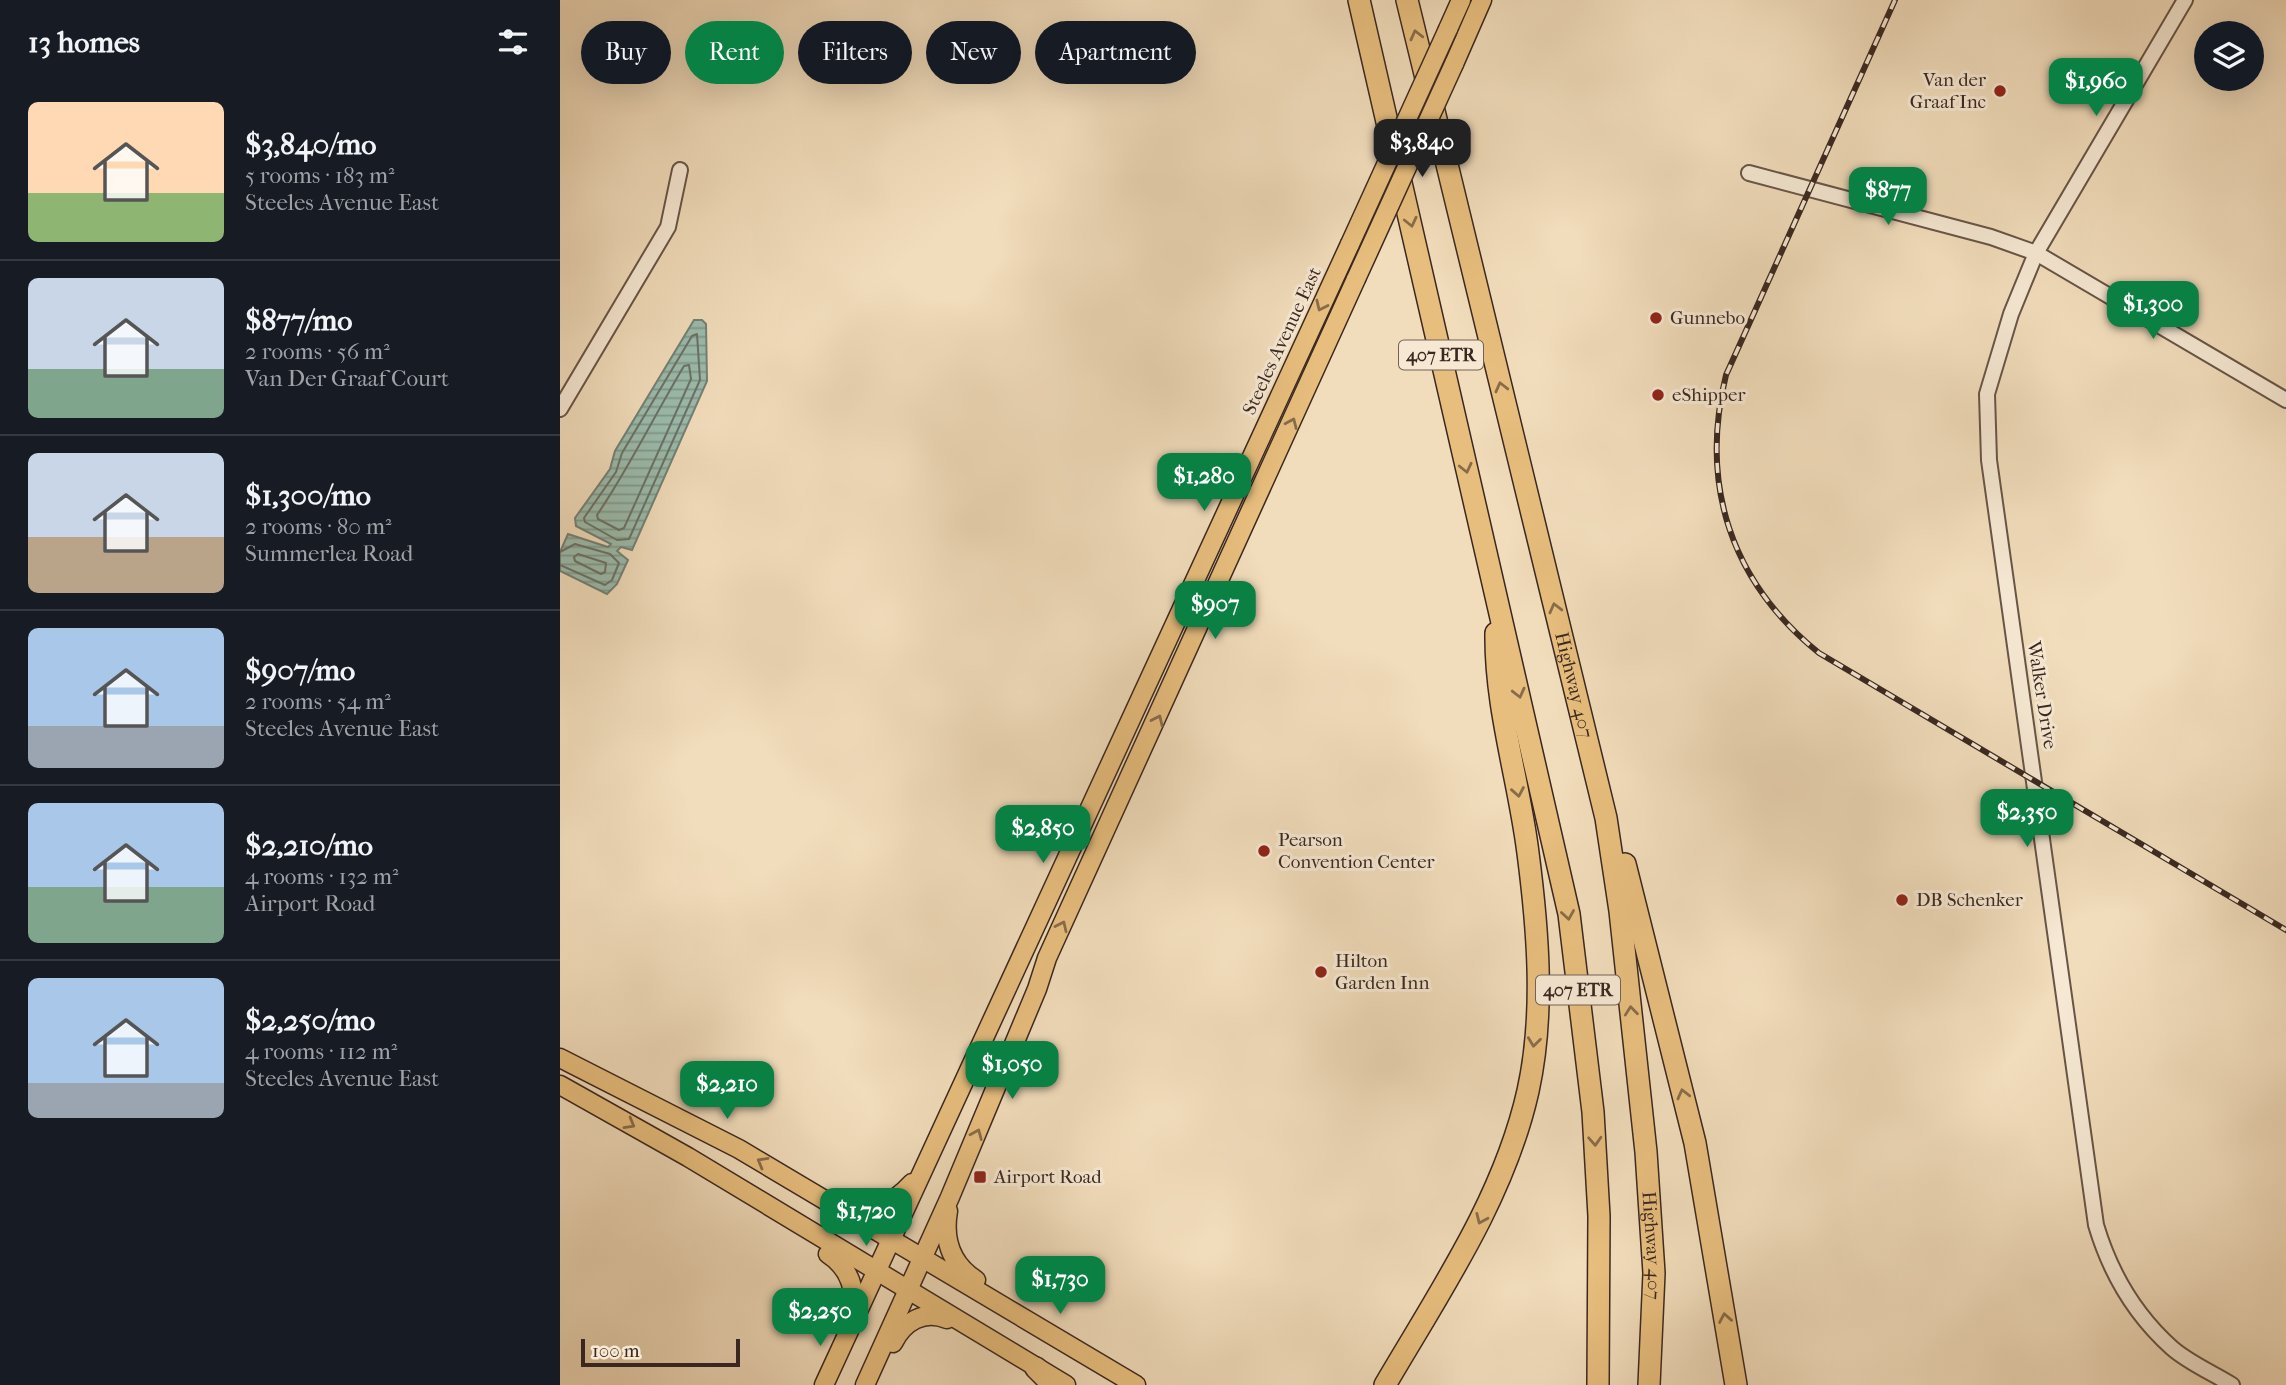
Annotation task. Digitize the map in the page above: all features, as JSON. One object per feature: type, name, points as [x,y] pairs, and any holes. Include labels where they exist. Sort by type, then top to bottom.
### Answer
[{"type":"highway","name":"407 ETR","points":[[1359,0],[1569,914],[1594,1112],[1599,1216],[1598,1385]]},
{"type":"highway","name":"Highway 407","points":[[1407,0],[1606,818],[1620,911],[1646,1153],[1654,1273],[1649,1385]]},
{"type":"highway","points":[[1385,1385],[1476,1230],[1509,1156],[1529,1090],[1536,1021],[1536,922],[1528,850],[1496,670],[1497,603]]},
{"type":"highway","points":[[1606,818],[1622,855],[1695,1143],[1736,1385]]},
{"type":"highway","points":[[1036,1368],[1053,1385]]},
{"type":"main road","name":"Steeles Avenue East","points":[[824,1385],[1461,0]]},
{"type":"main road","points":[[868,1377],[950,1197],[1037,989],[1047,958],[1482,0]]},
{"type":"main road","points":[[560,1058],[739,1149],[1136,1385]]},
{"type":"main road","points":[[560,1085],[688,1157],[875,1273],[1066,1385]]},
{"type":"main road","points":[[821,1197],[854,1209],[870,1209],[899,1198],[921,1173]]},
{"type":"main road","points":[[950,1197],[945,1226],[953,1258],[969,1276],[1014,1303],[1025,1318]]},
{"type":"main road","points":[[798,1226],[809,1242],[844,1266],[854,1296],[850,1328]]},
{"type":"main road","points":[[868,1377],[886,1359],[898,1333],[913,1321],[934,1315],[967,1328]]},
{"type":"street","name":"Walker Drive","points":[[2185,0],[2036,253],[2011,314],[1987,394],[1989,460],[2096,1225],[2117,1278],[2152,1328],[2174,1349],[2232,1385]]},
{"type":"street","points":[[560,409],[668,227],[680,170]]},
{"type":"street","points":[[1749,173],[1991,237],[2036,253],[2286,400]]},
{"type":"water","points":[[694,320],[702,320],[706,324],[707,381],[632,550],[621,547],[617,551],[628,560],[617,584],[607,594],[560,571],[560,552],[568,534],[608,547],[611,544],[576,526],[575,518],[610,469],[615,451]]},
{"type":"railway","points":[[1895,0],[1726,375],[1719,416],[1717,455],[1720,493],[1729,529],[1744,563],[1764,595],[1789,625],[1819,653],[2286,930]]},
{"type":"place","name":"Van der Graaf Inc","points":[[2000,91]]},
{"type":"place","name":"Gunnebo","points":[[1656,318]]},
{"type":"place","name":"eShipper","points":[[1658,395]]},
{"type":"place","name":"Pearson Convention Center","points":[[1264,851]]},
{"type":"place","name":"DB Schenker","points":[[1902,900]]},
{"type":"place","name":"Hilton Garden Inn","points":[[1321,972]]},
{"type":"place","name":"Airport Road","points":[[980,1177]]}]
